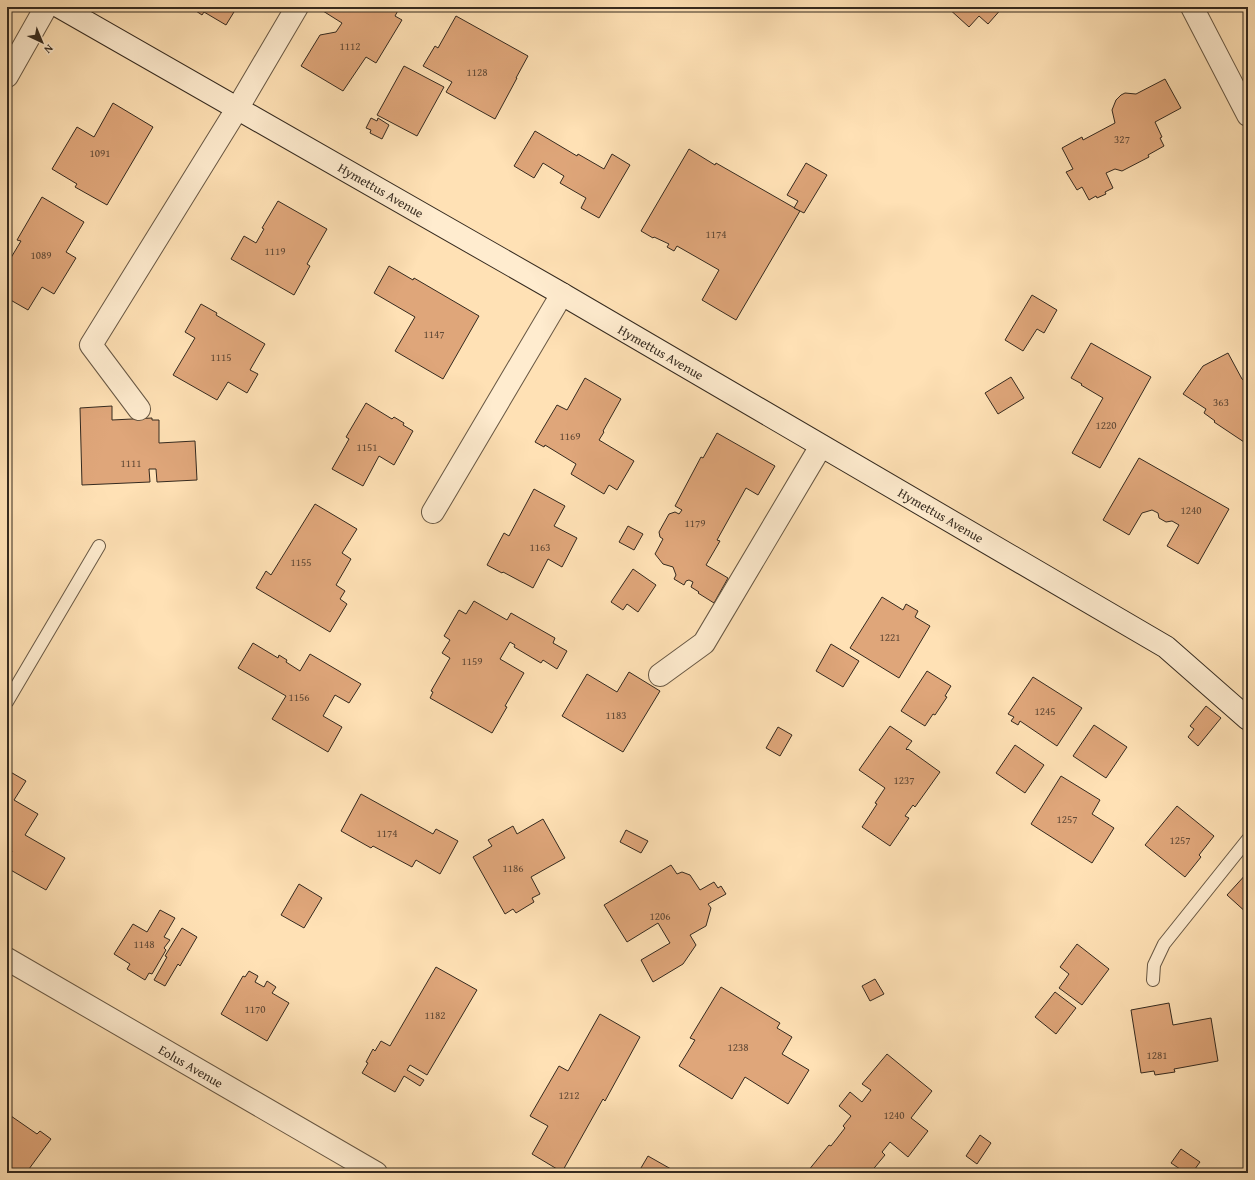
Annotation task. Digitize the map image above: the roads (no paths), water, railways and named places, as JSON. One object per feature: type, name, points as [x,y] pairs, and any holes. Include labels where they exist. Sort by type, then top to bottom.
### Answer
[{"type":"street","points":[[7,76],[46,7]]},
{"type":"street","name":"Hymettus Avenue","points":[[60,7],[562,294],[1166,647],[1248,719]]},
{"type":"street","points":[[139,408],[91,345],[237,109],[297,7]]},
{"type":"street","points":[[1192,7],[1248,115]]},
{"type":"street","points":[[433,512],[562,294]]},
{"type":"street","points":[[660,675],[704,643],[821,446]]},
{"type":"street","name":"Eolus Avenue","points":[[7,959],[376,1173]]},
{"type":"lane","points":[[7,702],[100,546]]},
{"type":"lane","points":[[1153,980],[1154,965],[1164,944],[1248,839]]}]
